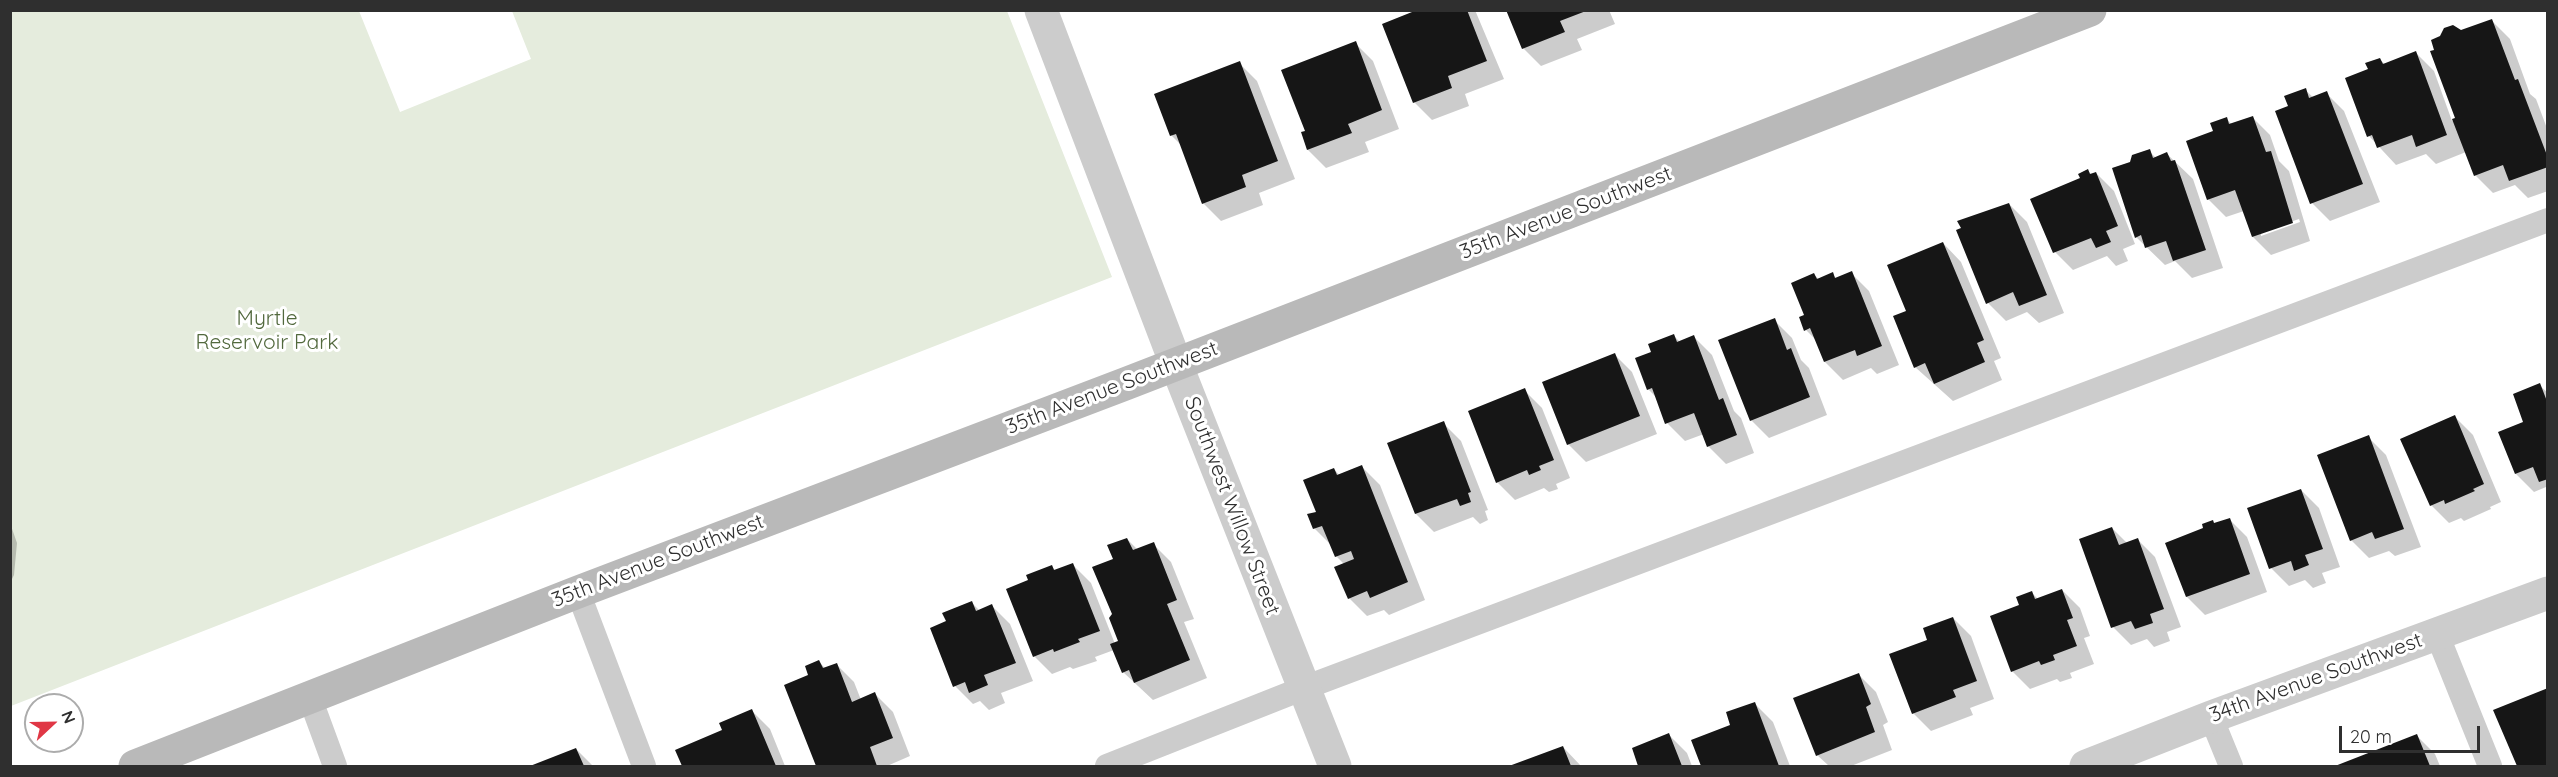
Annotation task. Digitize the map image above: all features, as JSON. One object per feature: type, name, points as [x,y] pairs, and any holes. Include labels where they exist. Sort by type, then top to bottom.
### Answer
[{"type":"main road","name":"35th Avenue Southwest","points":[[135,766],[578,592],[1176,364],[2090,10]]},
{"type":"street","name":"Southwest Willow Street","points":[[1041,10],[1176,364],[1335,766]]},
{"type":"street","name":"34th Avenue Southwest","points":[[2086,766],[2211,717],[2547,593]]},
{"type":"lane","points":[[1107,766],[1304,688],[2547,220]]},
{"type":"lane","points":[[578,592],[644,766]]},
{"type":"lane","points":[[2437,634],[2490,766]]},
{"type":"lane","points":[[310,698],[335,766]]},
{"type":"lane","points":[[2211,717],[2231,766]]},
{"type":"green space","name":"Myrtle Reservoir Park","points":[[11,10],[359,11],[400,112],[531,59],[512,11],[1007,11],[1112,277],[44,693],[24,693],[24,701],[11,706]]},
{"type":"building","points":[[1417,10],[1467,10],[1487,61],[1448,76],[1452,88],[1413,103],[1382,24]]},
{"type":"building","points":[[1506,10],[1586,11],[1560,21],[1565,32],[1522,49]]},
{"type":"building","points":[[2492,19],[2548,158],[2548,167],[2509,181],[2503,165],[2474,176],[2452,119],[2455,118],[2430,51],[2434,50],[2431,40],[2440,36],[2444,28],[2453,25],[2461,30]]},
{"type":"building","points":[[1356,41],[1382,110],[1348,124],[1352,133],[1307,150],[1301,132],[1305,131],[1281,70]]},
{"type":"building","points":[[2416,51],[2447,135],[2416,147],[2412,135],[2377,148],[2372,135],[2367,137],[2345,78],[2368,69],[2365,63],[2380,58],[2383,64]]},
{"type":"building","points":[[1240,61],[1278,161],[1242,175],[1246,187],[1202,204],[1176,134],[1170,136],[1154,94]]},
{"type":"building","points":[[2306,88],[2309,98],[2327,91],[2363,184],[2310,204],[2275,111],[2288,106],[2284,96]]},
{"type":"building","points":[[2253,116],[2266,152],[2271,151],[2293,223],[2252,237],[2235,190],[2207,200],[2186,141],[2213,131],[2210,123],[2227,117],[2229,124]]},
{"type":"building","points":[[2150,149],[2153,158],[2167,152],[2171,161],[2175,160],[2206,250],[2173,261],[2166,241],[2145,248],[2141,235],[2135,238],[2112,168],[2130,162],[2132,155]]},
{"type":"building","points":[[2088,169],[2090,174],[2096,172],[2118,226],[2106,231],[2111,242],[2096,248],[2091,238],[2053,253],[2030,199],[2080,178],[2078,174]]},
{"type":"building","points":[[2009,203],[2047,295],[2019,306],[2013,292],[1986,304],[1956,230],[1961,228],[1957,221]]},
{"type":"building","points":[[1943,242],[1984,340],[1977,343],[1985,362],[1934,384],[1925,363],[1914,368],[1893,316],[1906,311],[1887,265]]},
{"type":"building","points":[[1852,271],[1882,346],[1857,356],[1855,350],[1824,362],[1810,328],[1804,331],[1799,317],[1804,315],[1791,283],[1814,273],[1817,279],[1833,272],[1835,278]]},
{"type":"building","points":[[1775,318],[1787,350],[1791,348],[1810,397],[1750,421],[1718,340]]},
{"type":"building","points":[[1674,334],[1677,342],[1694,335],[1719,400],[1723,398],[1737,435],[1707,447],[1694,413],[1665,424],[1652,388],[1647,390],[1635,358],[1651,352],[1648,344]]},
{"type":"building","points":[[1615,353],[1640,416],[1567,445],[1542,382]]},
{"type":"building","points":[[2540,383],[2548,404],[2548,479],[2539,482],[2533,467],[2515,474],[2498,432],[2523,422],[2513,394]]},
{"type":"building","points":[[1525,388],[1554,460],[1539,466],[1541,470],[1529,475],[1527,470],[1496,483],[1468,411]]},
{"type":"building","points":[[2455,415],[2484,484],[2473,489],[2475,491],[2445,504],[2444,500],[2430,506],[2400,439]]},
{"type":"building","points":[[1444,421],[1471,492],[1468,493],[1471,502],[1460,506],[1457,499],[1415,514],[1387,443]]},
{"type":"building","points":[[2369,435],[2404,529],[2375,539],[2372,532],[2350,541],[2317,455]]},
{"type":"building","points":[[1362,465],[1408,582],[1370,598],[1367,591],[1348,599],[1334,567],[1354,559],[1351,551],[1335,557],[1322,526],[1313,529],[1307,514],[1316,512],[1303,480],[1334,468],[1337,475]]},
{"type":"building","points":[[2301,489],[2323,549],[2305,555],[2309,565],[2294,571],[2291,561],[2269,569],[2247,508]]},
{"type":"building","points":[[2230,518],[2250,574],[2186,597],[2165,543],[2203,528],[2202,524]]},
{"type":"building","points":[[2112,527],[2119,545],[2138,538],[2164,609],[2150,614],[2153,623],[2135,629],[2131,621],[2111,628],[2079,539]]},
{"type":"building","points":[[1127,538],[1133,550],[1154,542],[1177,600],[1167,604],[1190,660],[1134,683],[1129,670],[1122,673],[1110,644],[1118,641],[1109,618],[1112,614],[1092,567],[1113,559],[1107,545]]},
{"type":"building","points":[[1073,563],[1100,631],[1078,639],[1080,642],[1033,657],[1006,589],[1028,580],[1026,575],[1052,565],[1054,570]]},
{"type":"building","points":[[2062,589],[2073,618],[2067,620],[2077,646],[2053,655],[2055,660],[2041,665],[2039,661],[2011,672],[1990,616],[2019,605],[2016,597],[2032,591],[2035,599]]},
{"type":"building","points":[[972,601],[976,611],[992,604],[1016,663],[984,675],[988,685],[969,693],[965,682],[953,687],[930,628],[946,621],[942,613]]},
{"type":"building","points":[[1953,617],[1977,681],[1953,690],[1956,697],[1912,714],[1889,654],[1927,640],[1923,628]]},
{"type":"building","points":[[819,660],[823,668],[837,663],[852,702],[875,692],[893,738],[870,747],[877,766],[816,766],[784,685],[808,675],[805,666]]},
{"type":"building","points":[[1859,673],[1871,704],[1866,707],[1875,732],[1816,756],[1793,698]]},
{"type":"building","points":[[2548,688],[2548,766],[2517,766],[2493,710]]},
{"type":"building","points":[[1755,702],[1779,766],[1701,766],[1691,740],[1730,725],[1726,712]]},
{"type":"building","points":[[752,709],[776,766],[682,766],[675,750],[722,730],[719,723]]},
{"type":"building","points":[[1669,733],[1682,766],[1638,766],[1632,748]]},
{"type":"building","points":[[2417,734],[2430,766],[2335,766]]},
{"type":"building","points":[[1563,746],[1571,766],[1509,766]]},
{"type":"building","points":[[576,748],[584,766],[530,766]]}]
